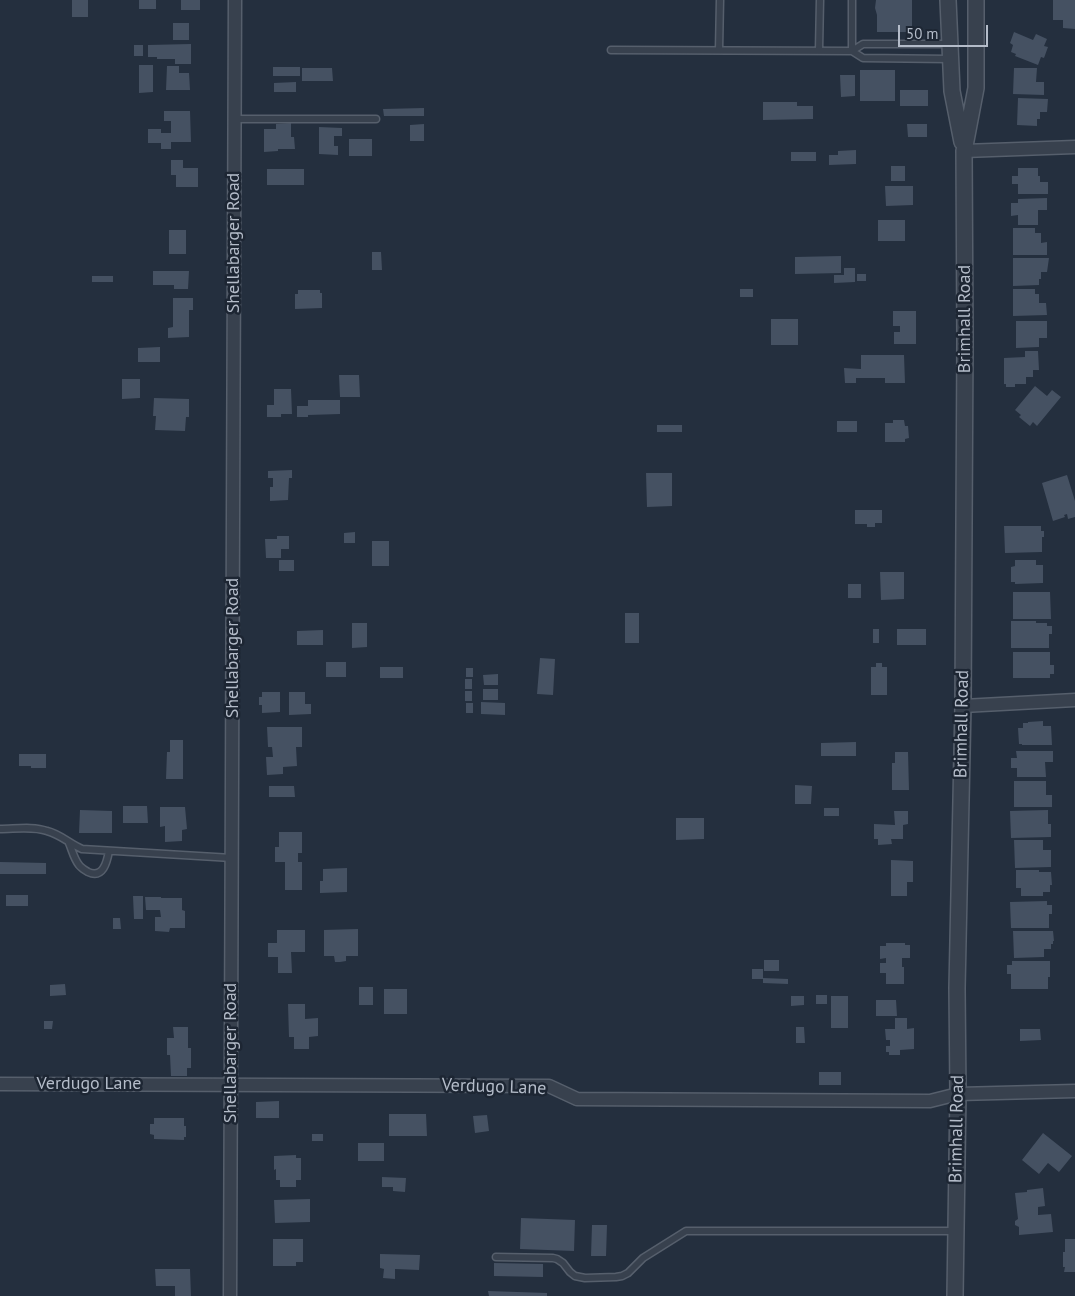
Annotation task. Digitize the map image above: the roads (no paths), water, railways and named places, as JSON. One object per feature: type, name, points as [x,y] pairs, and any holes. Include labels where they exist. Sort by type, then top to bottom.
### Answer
[{"type":"street","name":"Shellabarger Road","points":[[230,1296],[235,0]]},
{"type":"street","name":"Brimhall Road","points":[[948,0],[952,91],[964,151],[963,706],[957,988],[958,1094],[955,1296]]},
{"type":"street","points":[[967,0],[976,26]]},
{"type":"street","name":"Brimhall Road","points":[[964,151],[976,88],[976,0]]},
{"type":"street","points":[[964,151],[1075,147]]},
{"type":"street","points":[[963,706],[1075,700]]},
{"type":"street","name":"Verdugo Lane","points":[[0,1084],[549,1086],[577,1098],[597,1099],[930,1101],[958,1094],[1075,1091]]},
{"type":"lane","points":[[719,50],[720,0]]},
{"type":"lane","points":[[819,50],[820,0]]},
{"type":"lane","points":[[852,0],[852,51]]},
{"type":"lane","points":[[852,51],[863,44],[950,52]]},
{"type":"lane","points":[[611,50],[852,51],[863,58],[950,52]]},
{"type":"lane","points":[[235,119],[376,119]]},
{"type":"lane","points":[[0,829],[30,828],[46,830],[82,850],[232,858]]},
{"type":"lane","points":[[69,843],[79,865],[91,874],[99,873],[104,869],[110,851]]},
{"type":"lane","points":[[496,1257],[553,1258],[563,1263],[575,1276],[585,1278],[616,1277],[628,1273],[643,1258],[683,1232],[691,1230],[956,1231]]}]
